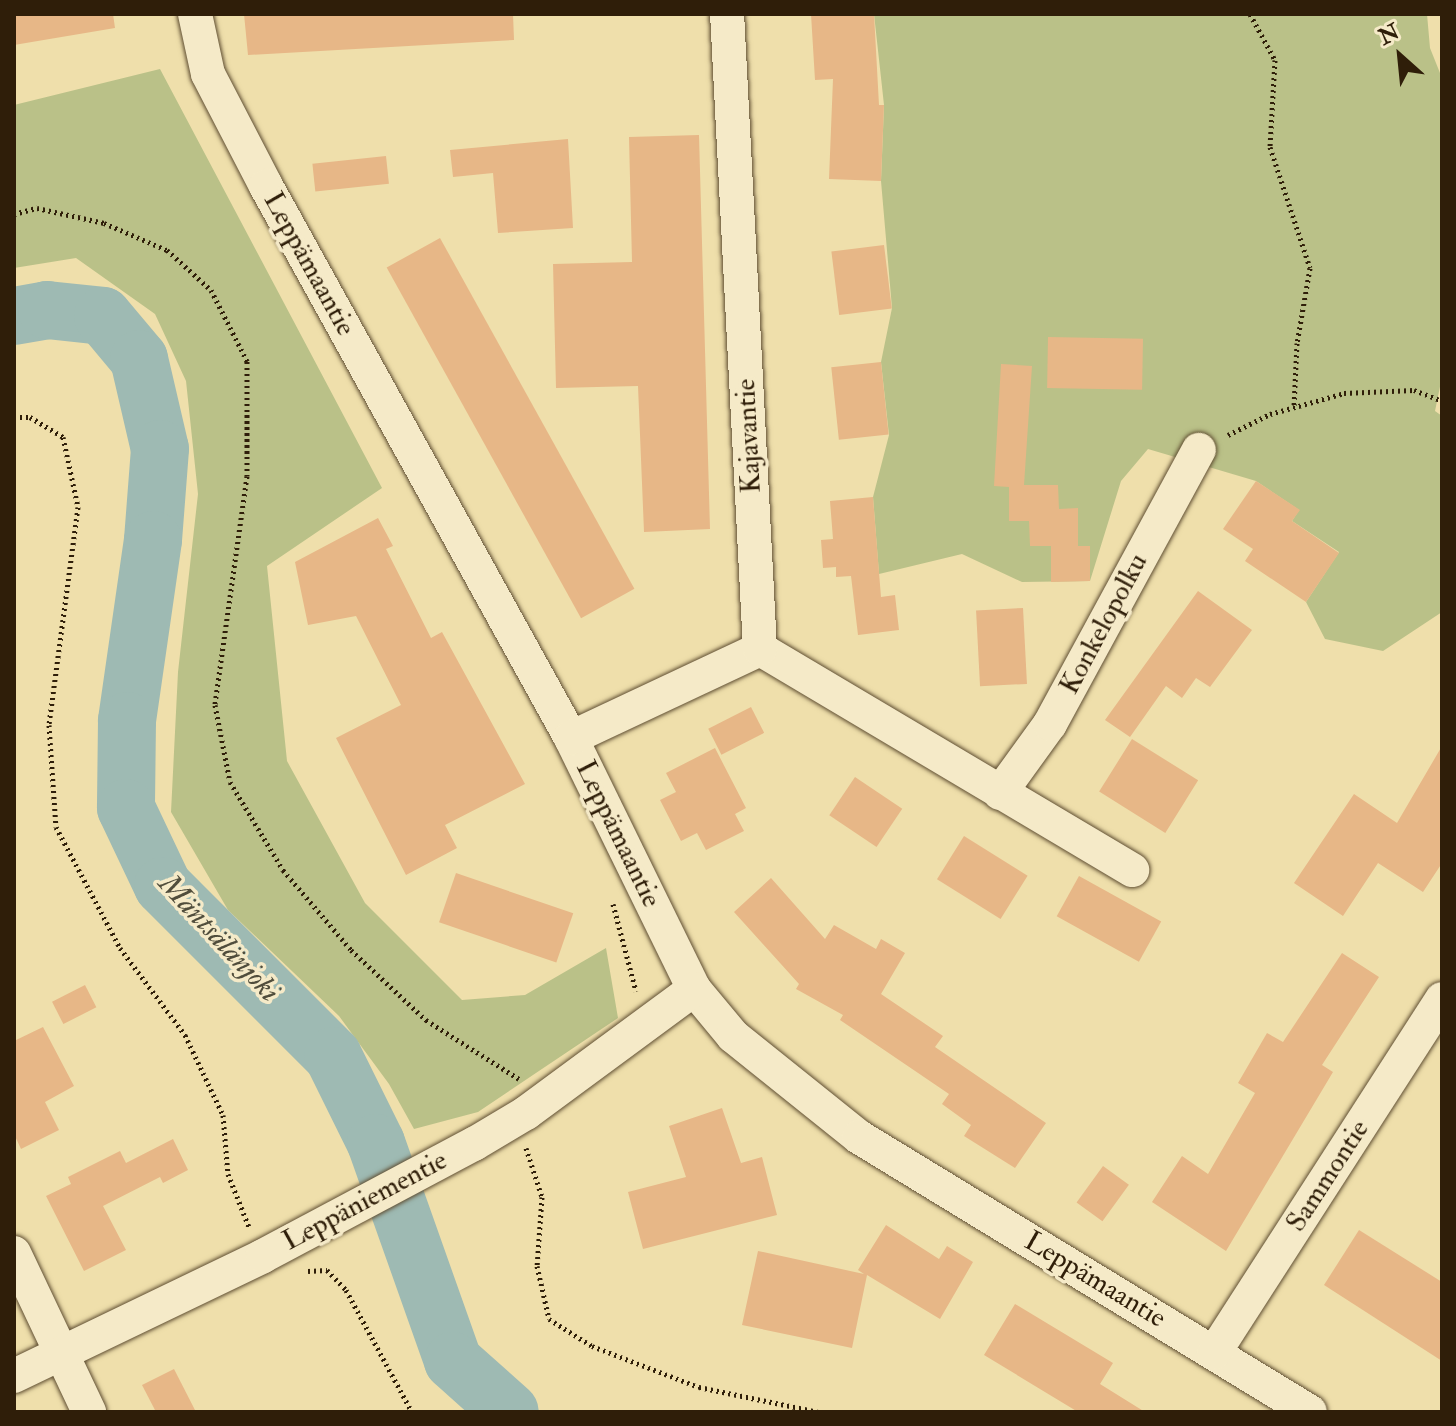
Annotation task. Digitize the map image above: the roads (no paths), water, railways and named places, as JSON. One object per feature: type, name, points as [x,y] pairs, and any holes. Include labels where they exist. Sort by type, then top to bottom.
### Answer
[{"type":"street","name":"Leppämaantie","points":[[195,14],[208,74],[266,186],[571,738],[694,989],[733,1036],[859,1137],[1310,1412]]},
{"type":"street","name":"Kajavantie","points":[[727,14],[760,649]]},
{"type":"street","name":"Konkelopolku","points":[[1000,793],[1050,724],[1199,450]]},
{"type":"street","points":[[571,738],[760,649],[1132,870]]},
{"type":"street","name":"Leppäniementie","points":[[14,1376],[263,1256],[302,1232],[474,1144],[526,1113],[694,989]]},
{"type":"street","name":"Sammontie","points":[[1214,1353],[1442,999]]},
{"type":"street","points":[[14,1253],[89,1412]]},
{"type":"waterway","name":"Mäntsälänjoki","points":[[14,316],[47,310],[103,316],[139,359],[160,449],[153,540],[127,721],[126,808],[163,886],[333,1056],[376,1143],[453,1361],[510,1412]]}]
